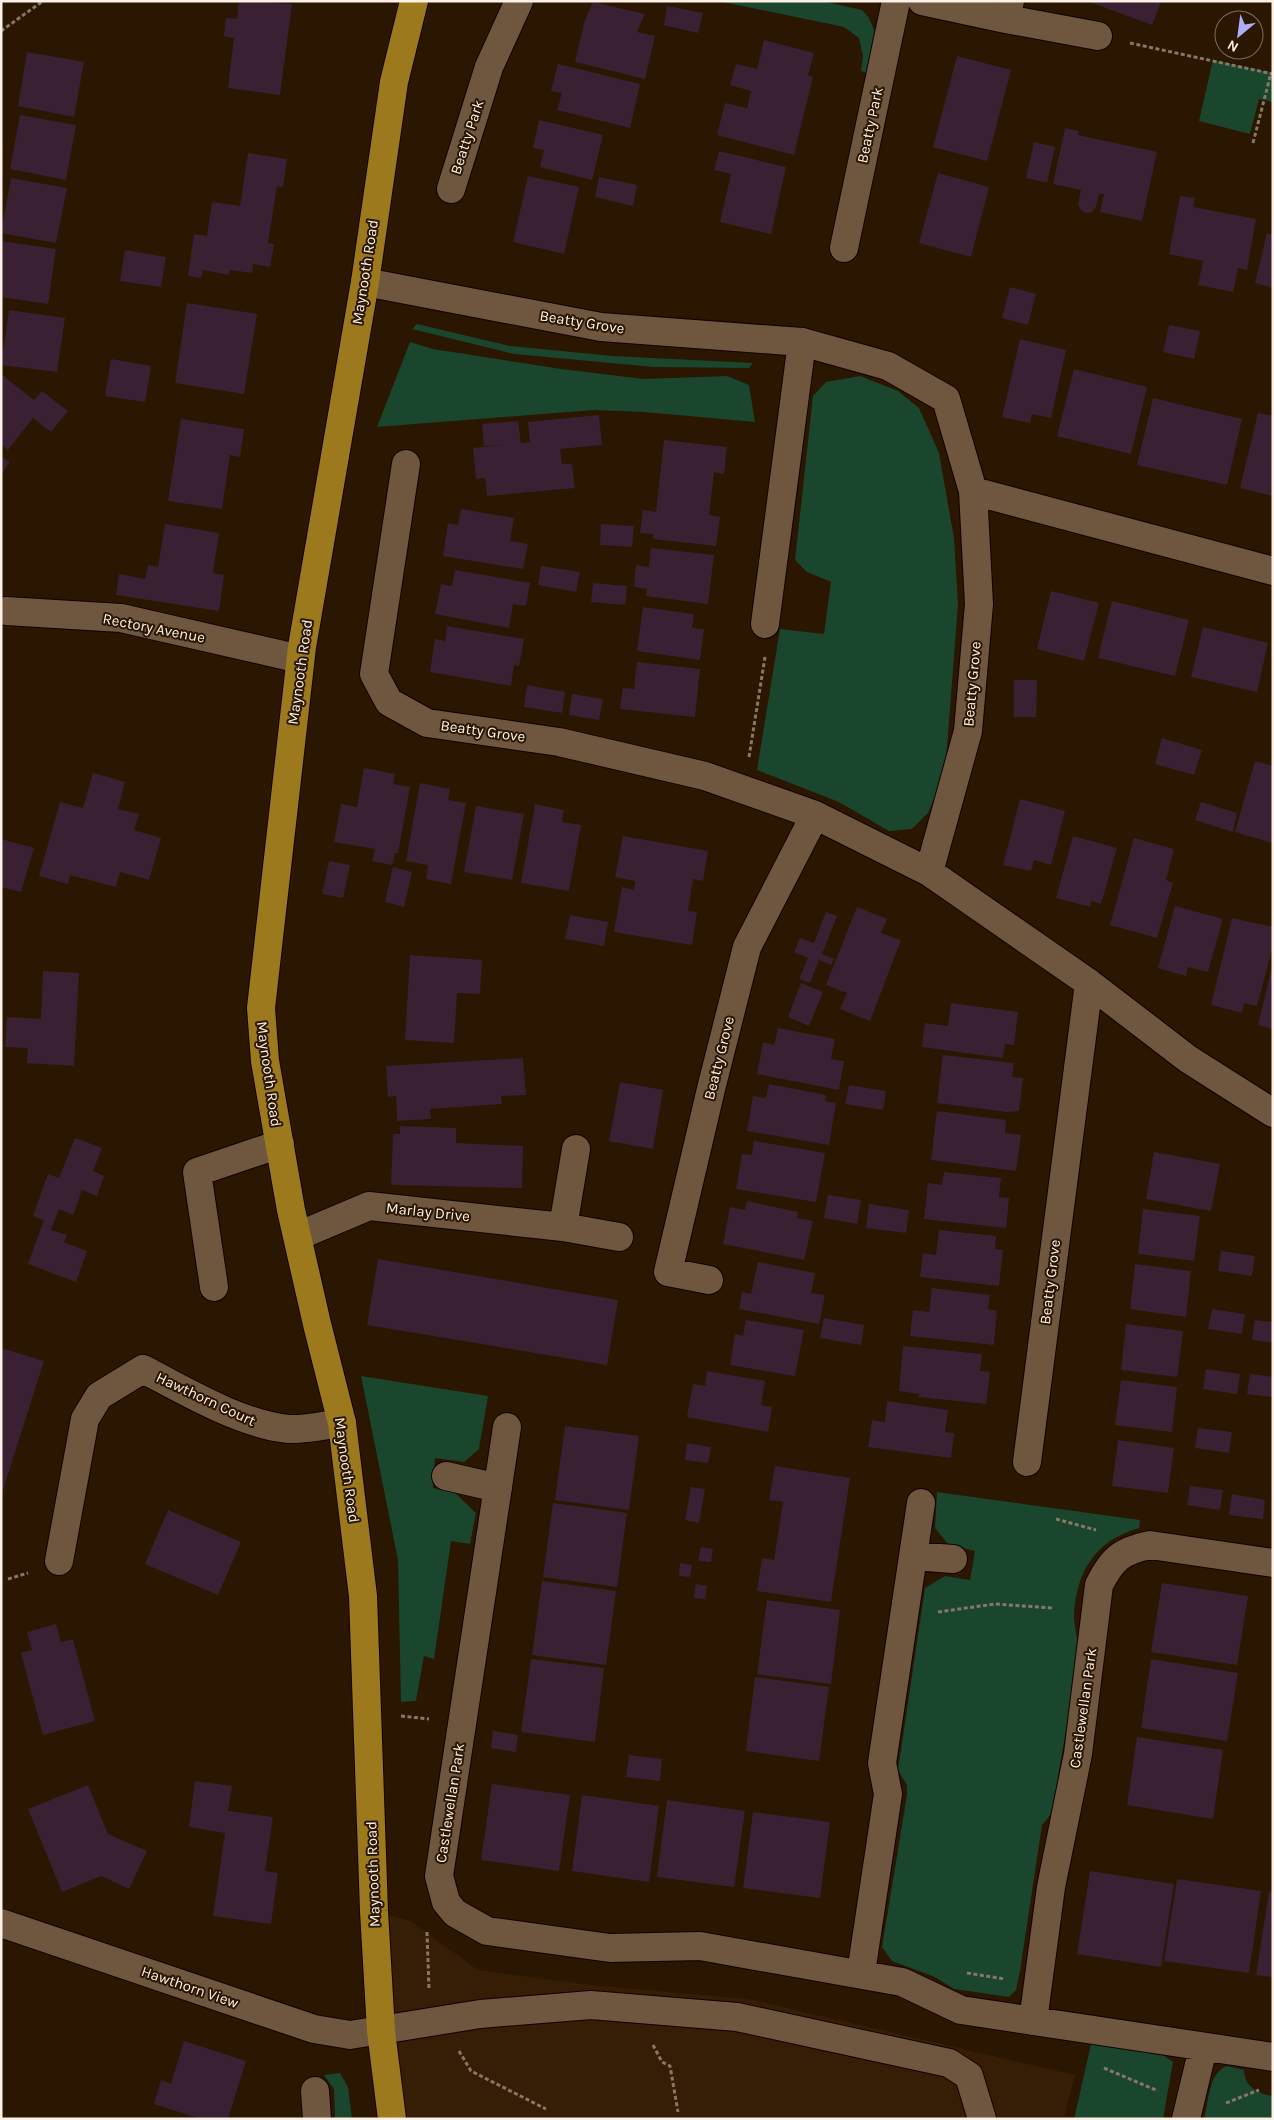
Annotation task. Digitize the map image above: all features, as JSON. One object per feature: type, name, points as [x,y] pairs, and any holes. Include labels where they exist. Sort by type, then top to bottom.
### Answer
[{"type":"main road","name":"Maynooth Road","points":[[392,2119],[381,2031],[374,1911],[363,1596],[342,1423],[316,1324],[280,1144],[265,1061],[261,1008],[300,659],[364,282],[394,82],[414,1]]},
{"type":"street","name":"Beatty Park","points":[[451,189],[489,67],[519,1]]},
{"type":"street","name":"Beatty Park","points":[[844,248],[896,1]]},
{"type":"street","points":[[922,1],[1008,10],[1098,36]]},
{"type":"street","name":"Beatty Grove","points":[[364,282],[601,328],[802,342],[888,366],[946,398],[973,491],[979,604],[968,731],[929,872]]},
{"type":"street","points":[[765,624],[802,342]]},
{"type":"street","name":"Beatty Grove","points":[[406,464],[374,674],[389,702],[427,723],[559,742],[705,776],[815,815],[929,872],[1089,982],[1188,1059],[1273,1113]]},
{"type":"street","points":[[973,491],[1273,572]]},
{"type":"street","name":"Rectory Avenue","points":[[6,611],[121,618],[300,659]]},
{"type":"street","name":"Beatty Grove","points":[[709,1280],[668,1272],[710,1089],[747,947],[815,815]]},
{"type":"street","name":"Beatty Grove","points":[[1027,1462],[1089,982]]},
{"type":"street","points":[[214,1287],[197,1172],[280,1144]]},
{"type":"street","points":[[563,1227],[576,1149]]},
{"type":"street","name":"Marlay Drive","points":[[298,1236],[369,1206],[563,1227],[619,1237]]},
{"type":"street","name":"Hawthorn Court","points":[[59,1561],[86,1419],[99,1396],[143,1369],[193,1395],[260,1424],[290,1429],[342,1423]]},
{"type":"street","name":"Castlewellan Park","points":[[446,1902],[439,1876],[507,1428]]},
{"type":"street","points":[[446,1476],[498,1488]]},
{"type":"street","points":[[861,1973],[888,1794],[882,1763],[921,1503]]},
{"type":"street","name":"Castlewellan Park","points":[[1033,2021],[1051,1887],[1078,1754],[1099,1585],[1108,1567],[1120,1555],[1134,1548],[1150,1545],[1273,1563]]},
{"type":"street","points":[[913,1556],[953,1560]]},
{"type":"street","points":[[446,1902],[455,1913],[487,1931],[610,1948],[700,1946],[861,1973],[902,1982],[961,2010],[1273,2057]]},
{"type":"street","name":"Hawthorn View","points":[[1,1923],[314,2029],[350,2034],[381,2031],[480,2014],[591,2005],[737,2017],[949,2063],[969,2076],[982,2119]]},
{"type":"street","points":[[1188,2109],[1204,2048]]},
{"type":"street","points":[[315,2091],[317,2119]]},
{"type":"path","points":[[1,31],[43,1]]},
{"type":"path","points":[[1098,36],[1272,74],[1253,143]]},
{"type":"path","points":[[743,790],[769,635],[765,624]]},
{"type":"path","points":[[905,1610],[938,1612],[995,1604],[1052,1608]]},
{"type":"path","points":[[367,1713],[462,1723]]},
{"type":"path","points":[[429,1992],[426,1940],[428,1922],[446,1902]]},
{"type":"path","points":[[652,2040],[655,2052],[662,2062],[670,2066],[678,2112]]},
{"type":"path","points":[[450,2052],[466,2048]]},
{"type":"path","points":[[459,2050],[471,2071],[546,2109]]},
{"type":"path","points":[[1099,2066],[1156,2090],[1188,2109],[1227,2103],[1258,2090],[1265,2091]]},
{"type":"shaded area","points":[[374,1911],[411,1921],[478,1970],[590,1985],[748,1999],[1075,2075],[1064,2119],[392,2119]]},
{"type":"green space","points":[[718,1],[822,1],[862,10],[869,18],[875,32],[867,73],[861,71],[863,56],[859,38],[844,27]]},
{"type":"green space","points":[[1213,60],[1273,73],[1273,102],[1259,99],[1250,134],[1199,121]]},
{"type":"green space","points":[[417,324],[510,346],[613,356],[753,363],[749,368],[654,367],[514,354],[412,329]]},
{"type":"green space","points":[[410,342],[433,349],[561,369],[643,379],[727,376],[749,385],[755,422],[644,412],[594,410],[377,427]]},
{"type":"green space","points":[[860,376],[898,391],[919,408],[939,453],[954,538],[958,604],[945,773],[928,813],[912,829],[889,831],[839,802],[757,770],[780,629],[824,634],[831,582],[807,572],[795,560],[813,396],[826,382]]},
{"type":"green space","points":[[361,1376],[488,1396],[479,1449],[464,1462],[435,1458],[433,1488],[454,1492],[476,1513],[470,1544],[451,1541],[434,1659],[424,1656],[416,1701],[401,1702],[398,1560]]},
{"type":"green space","points":[[937,1492],[1140,1520],[1139,1528],[1111,1540],[1100,1549],[1084,1572],[1079,1585],[1074,1616],[1078,1657],[1056,1789],[1056,1804],[1052,1813],[1042,1825],[1020,1971],[1016,1990],[1009,1997],[954,1989],[935,1977],[892,1961],[882,1947],[907,1795],[907,1785],[898,1770],[925,1588],[945,1576],[970,1580],[975,1551],[948,1544],[935,1528]]},
{"type":"green space","points":[[1091,2044],[1160,2053],[1173,2062],[1163,2119],[1074,2119]]},
{"type":"green space","points":[[1227,2066],[1244,2070],[1246,2081],[1249,2085],[1257,2091],[1273,2096],[1273,2119],[1204,2119],[1213,2081],[1216,2075]]},
{"type":"green space","points":[[340,2073],[348,2087],[352,2119],[335,2119],[334,2089],[324,2075]]},
{"type":"building","points":[[239,1],[292,4],[280,95],[228,88],[234,38],[224,36],[226,18],[237,19]]},
{"type":"building","points":[[1087,1],[1159,1],[1161,2],[1152,25]]},
{"type":"building","points":[[593,2],[645,14],[637,32],[655,36],[645,79],[575,62],[585,20]]},
{"type":"building","points":[[667,6],[703,13],[698,33],[664,25]]},
{"type":"building","points":[[764,40],[814,53],[808,75],[813,77],[794,155],[717,135],[725,103],[747,108],[751,91],[730,85],[736,64],[757,69]]},
{"type":"building","points":[[27,52],[84,62],[74,117],[18,106]]},
{"type":"building","points":[[957,56],[1011,70],[987,161],[933,147]]},
{"type":"building","points":[[558,64],[640,84],[630,128],[557,110],[562,93],[551,91]]},
{"type":"building","points":[[20,115],[76,125],[66,180],[10,169]]},
{"type":"building","points":[[539,120],[603,135],[592,180],[540,167],[544,150],[533,148]]},
{"type":"building","points":[[1065,128],[1079,131],[1078,135],[1157,152],[1142,221],[1100,212],[1104,194],[1099,194],[1096,207],[1092,212],[1085,213],[1078,204],[1081,190],[1053,184]]},
{"type":"building","points":[[1034,142],[1055,147],[1047,183],[1026,178]]},
{"type":"building","points":[[719,151],[786,167],[771,234],[720,222],[731,174],[714,170]]},
{"type":"building","points":[[248,153],[287,159],[283,187],[277,186],[268,243],[274,244],[270,267],[253,264],[252,273],[230,270],[229,275],[203,270],[201,278],[188,276],[194,234],[207,236],[212,202],[240,206]]},
{"type":"building","points":[[938,173],[989,187],[971,257],[919,243]]},
{"type":"building","points":[[528,176],[579,187],[564,254],[513,242]]},
{"type":"building","points":[[599,177],[637,185],[633,206],[595,197]]},
{"type":"building","points":[[11,178],[67,188],[56,243],[1,233]]},
{"type":"building","points":[[1180,196],[1195,198],[1193,207],[1256,219],[1247,270],[1238,268],[1233,292],[1198,285],[1203,261],[1169,254]]},
{"type":"building","points":[[1267,233],[1273,235],[1273,288],[1255,283]]},
{"type":"building","points":[[1,241],[56,249],[48,304],[1,297]]},
{"type":"building","points":[[125,250],[166,257],[161,287],[120,281]]},
{"type":"building","points":[[1010,287],[1036,294],[1028,325],[1002,318]]},
{"type":"building","points":[[187,303],[257,314],[244,394],[175,383]]},
{"type":"building","points":[[9,310],[65,318],[57,372],[1,365]]},
{"type":"building","points":[[1169,325],[1200,331],[1194,359],[1163,352]]},
{"type":"building","points":[[1020,339],[1066,350],[1051,418],[1032,414],[1030,423],[1002,417]]},
{"type":"building","points":[[111,359],[151,366],[145,402],[105,396]]},
{"type":"building","points":[[1074,369],[1147,387],[1131,454],[1057,436]]},
{"type":"building","points":[[1,374],[34,400],[42,391],[68,411],[51,432],[33,418],[8,450],[1,444]]},
{"type":"building","points":[[1153,398],[1242,419],[1227,485],[1137,465]]},
{"type":"building","points":[[1258,413],[1273,416],[1273,496],[1240,488]]},
{"type":"building","points":[[599,415],[602,445],[560,449],[562,464],[572,464],[575,488],[487,496],[485,478],[476,479],[473,448],[503,445],[484,446],[482,424],[518,421],[521,443],[530,442],[528,422]]},
{"type":"building","points":[[181,419],[244,429],[240,457],[230,455],[222,509],[168,501]]},
{"type":"building","points":[[664,440],[727,447],[724,474],[714,472],[709,515],[720,517],[716,546],[653,539],[654,534],[640,533],[643,510],[656,512]]},
{"type":"building","points":[[1,456],[10,462],[1,474]]},
{"type":"building","points":[[461,509],[514,518],[510,541],[528,544],[523,569],[443,556],[448,523],[458,525]]},
{"type":"building","points":[[165,524],[219,533],[213,573],[224,575],[219,611],[116,595],[119,574],[145,579],[148,565],[158,567]]},
{"type":"building","points":[[601,524],[634,526],[632,547],[600,545]]},
{"type":"building","points":[[651,548],[714,555],[708,604],[646,596],[647,589],[634,587],[636,565],[649,567]]},
{"type":"building","points":[[541,566],[580,572],[576,592],[538,585]]},
{"type":"building","points":[[455,570],[530,583],[526,606],[513,604],[509,628],[435,614],[441,584],[452,586]]},
{"type":"building","points":[[593,583],[627,586],[625,605],[591,602]]},
{"type":"building","points":[[1051,591],[1099,603],[1084,661],[1037,649]]},
{"type":"building","points":[[1112,601],[1189,620],[1175,676],[1098,658]]},
{"type":"building","points":[[643,607],[694,614],[692,628],[704,629],[700,660],[637,651]]},
{"type":"building","points":[[447,626],[524,639],[519,666],[514,665],[511,686],[430,672],[435,639],[445,641]]},
{"type":"building","points":[[1203,627],[1268,643],[1257,692],[1191,677]]},
{"type":"building","points":[[637,662],[700,669],[695,717],[620,709],[623,688],[634,689]]},
{"type":"building","points":[[1014,680],[1037,680],[1036,717],[1014,717]]},
{"type":"building","points":[[527,685],[565,692],[562,713],[524,707]]},
{"type":"building","points":[[572,694],[603,699],[599,720],[569,715]]},
{"type":"building","points":[[1162,738],[1202,750],[1194,775],[1155,764]]},
{"type":"building","points":[[1255,761],[1273,766],[1273,843],[1235,832]]},
{"type":"building","points":[[364,768],[395,774],[393,784],[410,787],[398,853],[395,853],[392,865],[372,861],[375,849],[334,842],[341,804],[357,807]]},
{"type":"building","points":[[93,773],[125,782],[118,809],[139,814],[134,830],[161,838],[149,880],[120,872],[116,887],[70,875],[68,884],[39,876],[60,802],[83,808]]},
{"type":"building","points":[[420,783],[450,789],[448,800],[466,803],[451,884],[426,879],[428,865],[406,861]]},
{"type":"building","points":[[1020,799],[1065,811],[1051,865],[1034,860],[1031,871],[1003,865]]},
{"type":"building","points":[[1201,802],[1237,813],[1233,832],[1195,820]]},
{"type":"building","points":[[535,804],[564,810],[562,822],[581,825],[569,891],[521,883]]},
{"type":"building","points":[[476,806],[524,814],[512,880],[464,872]]},
{"type":"building","points":[[623,836],[708,851],[703,881],[693,879],[688,911],[697,912],[692,945],[614,932],[622,887],[634,890],[635,881],[615,877]]},
{"type":"building","points":[[1073,836],[1117,848],[1101,904],[1091,901],[1090,907],[1056,898]]},
{"type":"building","points":[[1134,838],[1174,849],[1166,880],[1173,883],[1157,938],[1110,925]]},
{"type":"building","points":[[1,839],[34,848],[21,892],[1,887]]},
{"type":"building","points":[[329,861],[350,865],[343,898],[322,894]]},
{"type":"building","points":[[393,867],[412,872],[404,907],[385,902]]},
{"type":"building","points":[[1175,906],[1223,919],[1208,972],[1188,967],[1186,976],[1158,968]]},
{"type":"building","points":[[857,907],[887,919],[881,933],[901,940],[870,1021],[840,1009],[847,993],[826,985]]},
{"type":"building","points":[[826,912],[837,916],[822,954],[834,959],[831,965],[819,960],[810,983],[799,979],[808,958],[794,952],[800,938],[814,943]]},
{"type":"building","points":[[570,915],[608,922],[604,946],[565,939]]},
{"type":"building","points":[[1232,918],[1273,927],[1273,946],[1257,1006],[1244,1003],[1242,1013],[1211,1005]]},
{"type":"building","points":[[410,955],[482,960],[480,994],[457,993],[454,1043],[405,1040]]},
{"type":"building","points":[[1273,967],[1273,1029],[1258,1025]]},
{"type":"building","points":[[43,971],[79,973],[74,1066],[27,1063],[28,1048],[5,1047],[7,1017],[41,1019]]},
{"type":"building","points":[[801,983],[823,992],[809,1026],[788,1017]]},
{"type":"building","points":[[951,1003],[1018,1012],[1014,1045],[1005,1044],[1003,1058],[922,1047],[925,1023],[948,1026]]},
{"type":"building","points":[[778,1028],[835,1039],[831,1059],[844,1061],[839,1090],[757,1074],[763,1042],[774,1045]]},
{"type":"building","points":[[943,1055],[1014,1063],[1012,1077],[1023,1078],[1019,1111],[1007,1112],[937,1103]]},
{"type":"building","points":[[523,1058],[526,1095],[501,1096],[502,1104],[430,1109],[431,1119],[397,1121],[396,1096],[388,1097],[386,1066]]},
{"type":"building","points":[[620,1082],[663,1090],[653,1149],[609,1141]]},
{"type":"building","points":[[769,1084],[826,1095],[825,1101],[836,1103],[829,1145],[747,1131],[753,1096],[766,1098]]},
{"type":"building","points":[[849,1085],[886,1091],[883,1110],[845,1104]]},
{"type":"building","points":[[937,1111],[1006,1120],[1005,1133],[1021,1135],[1016,1171],[931,1160]]},
{"type":"building","points":[[400,1126],[456,1128],[456,1143],[523,1146],[522,1188],[391,1185],[393,1134],[400,1134]]},
{"type":"building","points":[[75,1138],[102,1148],[93,1171],[104,1176],[97,1196],[82,1190],[73,1215],[59,1209],[51,1230],[67,1235],[64,1242],[87,1251],[76,1282],[28,1264],[44,1220],[33,1216],[48,1174],[59,1178]]},
{"type":"building","points":[[754,1141],[825,1153],[816,1202],[736,1189],[742,1154],[752,1155]]},
{"type":"building","points":[[1154,1152],[1220,1164],[1211,1211],[1146,1199]]},
{"type":"building","points":[[944,1172],[1001,1178],[999,1197],[1009,1198],[1006,1228],[924,1219],[928,1183],[942,1185]]},
{"type":"building","points":[[828,1195],[861,1200],[857,1224],[824,1218]]},
{"type":"building","points":[[747,1201],[798,1212],[797,1218],[813,1221],[804,1260],[723,1244],[730,1207],[745,1210]]},
{"type":"building","points":[[869,1204],[909,1210],[906,1233],[866,1228]]},
{"type":"building","points":[[1143,1209],[1200,1216],[1194,1261],[1138,1254]]},
{"type":"building","points":[[939,1230],[996,1236],[995,1249],[1003,1250],[999,1286],[920,1277],[923,1253],[936,1255]]},
{"type":"building","points":[[1221,1251],[1255,1256],[1252,1276],[1218,1271]]},
{"type":"building","points":[[378,1259],[618,1300],[607,1365],[367,1325]]},
{"type":"building","points":[[758,1262],[815,1273],[811,1293],[825,1295],[819,1324],[739,1309],[742,1292],[751,1294]]},
{"type":"building","points":[[1135,1264],[1191,1271],[1186,1317],[1130,1309]]},
{"type":"building","points":[[932,1288],[990,1295],[988,1309],[997,1311],[994,1345],[910,1336],[913,1310],[929,1312]]},
{"type":"building","points":[[1212,1309],[1245,1314],[1242,1334],[1208,1329]]},
{"type":"building","points":[[824,1318],[864,1325],[861,1345],[820,1338]]},
{"type":"building","points":[[746,1320],[804,1330],[795,1376],[730,1365],[735,1334],[743,1336]]},
{"type":"building","points":[[1255,1320],[1273,1322],[1273,1343],[1252,1340]]},
{"type":"building","points":[[1126,1324],[1183,1331],[1177,1377],[1121,1370]]},
{"type":"building","points":[[903,1346],[982,1354],[980,1371],[990,1372],[986,1404],[919,1397],[919,1394],[899,1391]]},
{"type":"building","points":[[1,1348],[44,1361],[2,1493],[1,1493]]},
{"type":"building","points":[[1206,1369],[1240,1374],[1237,1394],[1203,1389]]},
{"type":"building","points":[[707,1371],[765,1381],[761,1405],[772,1407],[768,1432],[687,1417],[693,1384],[705,1386]]},
{"type":"building","points":[[1250,1374],[1273,1377],[1273,1397],[1247,1394]]},
{"type":"building","points":[[1121,1380],[1177,1387],[1172,1432],[1115,1425]]},
{"type":"building","points":[[887,1401],[948,1410],[945,1432],[954,1433],[951,1458],[868,1447],[872,1420],[885,1422]]},
{"type":"building","points":[[565,1426],[639,1436],[629,1510],[555,1500]]},
{"type":"building","points":[[1198,1428],[1232,1432],[1229,1453],[1195,1448]]},
{"type":"building","points":[[1118,1440],[1174,1448],[1168,1493],[1112,1486]]},
{"type":"building","points":[[687,1443],[711,1447],[708,1463],[685,1460]]},
{"type":"building","points":[[775,1466],[850,1478],[831,1602],[757,1591],[762,1558],[774,1560],[783,1502],[769,1500]]},
{"type":"building","points":[[1190,1486],[1223,1490],[1220,1510],[1187,1505]]},
{"type":"building","points":[[691,1487],[705,1489],[699,1523],[685,1520]]},
{"type":"building","points":[[1232,1494],[1265,1500],[1263,1519],[1229,1515]]},
{"type":"building","points":[[553,1503],[627,1513],[617,1587],[543,1577]]},
{"type":"building","points":[[168,1510],[241,1542],[218,1595],[145,1564]]},
{"type":"building","points":[[701,1547],[713,1549],[711,1562],[698,1561]]},
{"type":"building","points":[[680,1563],[692,1565],[690,1577],[679,1576]]},
{"type":"building","points":[[542,1581],[616,1591],[606,1665],[532,1655]]},
{"type":"building","points":[[1162,1583],[1248,1596],[1237,1665],[1151,1652]]},
{"type":"building","points":[[696,1584],[707,1586],[705,1599],[694,1598]]},
{"type":"building","points":[[767,1600],[840,1610],[831,1684],[757,1674]]},
{"type":"building","points":[[56,1624],[61,1642],[73,1639],[95,1721],[43,1735],[21,1653],[32,1650],[27,1632]]},
{"type":"building","points":[[531,1659],[604,1668],[595,1742],[521,1732]]},
{"type":"building","points":[[1151,1659],[1238,1673],[1227,1741],[1141,1728]]},
{"type":"building","points":[[755,1677],[829,1687],[819,1761],[746,1751]]},
{"type":"building","points":[[493,1731],[518,1735],[516,1752],[491,1748]]},
{"type":"building","points":[[1137,1737],[1223,1750],[1213,1819],[1127,1805]]},
{"type":"building","points":[[629,1755],[662,1759],[660,1781],[626,1777]]},
{"type":"building","points":[[195,1781],[232,1786],[228,1811],[273,1817],[265,1871],[278,1873],[271,1924],[213,1916],[225,1833],[189,1827]]},
{"type":"building","points":[[492,1784],[570,1795],[559,1871],[481,1860]]},
{"type":"building","points":[[88,1785],[108,1834],[147,1851],[129,1889],[101,1876],[62,1892],[28,1809]]},
{"type":"building","points":[[582,1795],[659,1806],[649,1882],[572,1871]]},
{"type":"building","points":[[667,1800],[745,1811],[734,1887],[657,1877]]},
{"type":"building","points":[[753,1812],[830,1822],[820,1898],[743,1888]]},
{"type":"building","points":[[1090,1871],[1174,1884],[1161,1967],[1077,1954]]},
{"type":"building","points":[[1177,1879],[1261,1891],[1249,1973],[1164,1961]]},
{"type":"building","points":[[1269,1892],[1273,1893],[1273,1977],[1256,1975]]},
{"type":"building","points":[[184,2041],[246,2061],[228,2119],[201,2119],[154,2104],[161,2080],[171,2084]]}]
